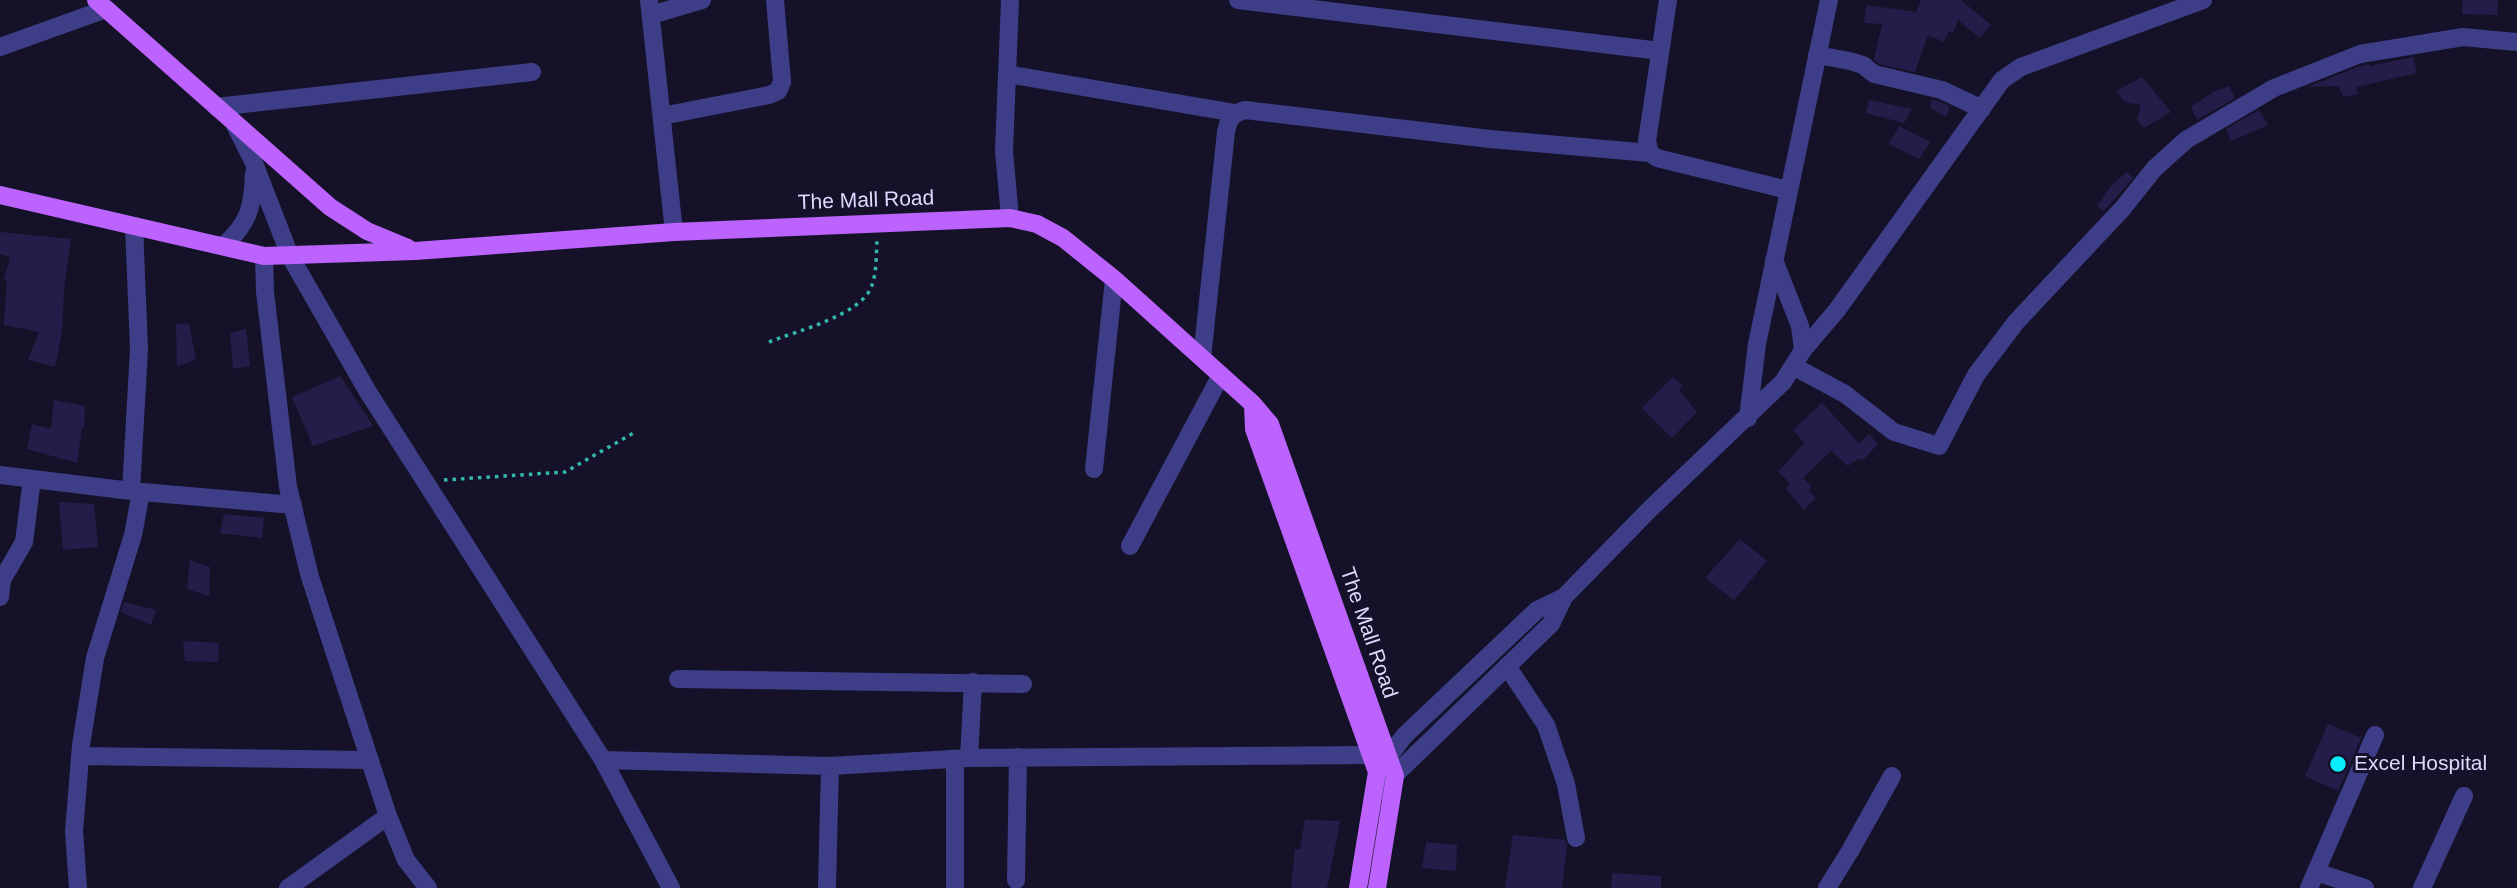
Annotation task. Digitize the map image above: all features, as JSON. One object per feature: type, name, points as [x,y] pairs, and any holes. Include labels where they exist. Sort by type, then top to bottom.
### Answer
[{"type":"main road","points":[[101,4],[330,207],[368,231],[415,251]]},
{"type":"main road","name":"The Mall Road","points":[[0,195],[264,256],[415,251],[674,232],[878,223],[1010,218],[1037,224],[1063,238],[1114,279],[1253,404],[1270,424],[1383,765],[1377,888]]},
{"type":"main road","points":[[1359,888],[1374,794]]},
{"type":"street","points":[[674,232],[650,7],[702,0]]},
{"type":"street","points":[[662,116],[778,91],[782,82],[775,0]]},
{"type":"street","points":[[1010,0],[1004,151],[1010,218]]},
{"type":"street","points":[[1238,0],[1301,4],[1660,51]]},
{"type":"street","points":[[1650,153],[1647,141],[1668,0]]},
{"type":"street","points":[[1748,418],[1757,344],[1829,0]]},
{"type":"street","points":[[603,760],[830,766],[1018,757],[1383,765],[1507,666],[1551,624],[1564,597],[1649,510],[1783,382],[1803,350],[1837,310],[2002,80],[2021,67],[2203,0]]},
{"type":"street","points":[[0,47],[101,4]]},
{"type":"street","points":[[1794,366],[1845,394],[1894,432],[1939,446],[1976,375],[2016,322],[2123,208],[2154,169],[2186,140],[2274,88],[2360,54],[2463,37],[2517,42]]},
{"type":"street","points":[[1817,55],[1850,61],[1863,65],[1874,74],[1942,90],[1982,109]]},
{"type":"street","points":[[216,107],[532,72]]},
{"type":"street","points":[[1007,74],[1235,113]]},
{"type":"street","points":[[1202,358],[1226,132],[1229,118],[1245,110],[1490,139],[1650,153],[1657,158],[1788,190]]},
{"type":"street","points":[[234,123],[254,163],[290,256],[368,392],[603,760],[671,888]]},
{"type":"street","points":[[223,246],[240,232],[253,202],[254,163]]},
{"type":"street","points":[[78,888],[74,831],[80,755],[95,658],[133,535],[139,349],[134,226]]},
{"type":"street","points":[[264,256],[265,292],[288,487],[310,577],[388,816],[406,860],[428,888]]},
{"type":"street","points":[[1774,260],[1800,326],[1803,350]]},
{"type":"street","points":[[1094,469],[1114,279]]},
{"type":"street","points":[[1130,545],[1221,375]]},
{"type":"street","points":[[0,475],[293,505]]},
{"type":"street","points":[[0,597],[2,580],[24,542],[32,479]]},
{"type":"street","points":[[1374,794],[1383,765],[1404,736],[1537,610],[1564,597]]},
{"type":"street","points":[[1507,666],[1546,725],[1566,784],[1576,838]]},
{"type":"street","points":[[678,679],[1023,684]]},
{"type":"street","points":[[955,888],[962,758],[973,682]]},
{"type":"street","points":[[2365,888],[2312,880],[2375,735]]},
{"type":"street","points":[[80,755],[369,760]]},
{"type":"street","points":[[1016,880],[1018,757]]},
{"type":"street","points":[[827,888],[830,766]]},
{"type":"street","points":[[1827,888],[1892,776]]},
{"type":"street","points":[[2422,888],[2464,796]]},
{"type":"street","points":[[288,888],[388,816]]},
{"type":"path","points":[[769,342],[843,314],[866,297],[874,278],[878,223]]},
{"type":"path","points":[[424,481],[565,471],[637,431]]},
{"type":"building","points":[[1921,0],[1961,0],[1991,25],[1980,38],[1958,20],[1953,33],[1949,31],[1944,42],[1928,35],[1915,72],[1879,64],[1874,59],[1882,24],[1864,23],[1866,5],[1916,12]]},
{"type":"building","points":[[2463,0],[2498,0],[2497,15],[2462,14]]},
{"type":"building","points":[[2413,57],[2417,73],[2356,87],[2358,94],[2343,97],[2339,86],[2307,87],[2363,65]]},
{"type":"building","points":[[2142,77],[2171,112],[2144,128],[2137,120],[2141,105],[2125,102],[2116,91]]},
{"type":"building","points":[[2229,86],[2235,98],[2197,120],[2191,107],[2213,92]]},
{"type":"building","points":[[1932,99],[1950,106],[1946,117],[1930,107]]},
{"type":"building","points":[[1869,100],[1912,109],[1904,123],[1866,113]]},
{"type":"building","points":[[2259,110],[2268,125],[2231,141],[2226,129]]},
{"type":"building","points":[[1899,126],[1930,142],[1919,159],[1889,144]]},
{"type":"building","points":[[2127,172],[2133,178],[2104,211],[2097,206],[2112,185]]},
{"type":"building","points":[[0,232],[71,239],[62,332],[55,367],[28,360],[39,332],[4,325],[7,280],[4,280],[10,257],[0,254]]},
{"type":"building","points":[[189,323],[196,360],[177,366],[176,324]]},
{"type":"building","points":[[246,329],[250,366],[233,369],[230,333]]},
{"type":"building","points":[[340,376],[373,426],[313,446],[292,397]]},
{"type":"building","points":[[1673,377],[1683,386],[1679,390],[1697,412],[1672,438],[1642,408]]},
{"type":"building","points":[[54,400],[85,406],[84,429],[82,428],[77,463],[27,449],[32,424],[51,429]]},
{"type":"building","points":[[1822,403],[1859,443],[1869,434],[1878,444],[1862,461],[1859,458],[1848,466],[1831,451],[1803,478],[1811,486],[1809,491],[1816,498],[1804,510],[1786,489],[1790,483],[1778,472],[1804,443],[1793,430]]},
{"type":"building","points":[[59,502],[94,504],[98,547],[63,550]]},
{"type":"building","points":[[224,514],[264,518],[262,538],[220,533]]},
{"type":"building","points":[[1740,539],[1767,561],[1734,600],[1705,578]]},
{"type":"building","points":[[190,560],[210,567],[209,596],[187,589]]},
{"type":"building","points":[[124,602],[156,610],[151,625],[121,612]]},
{"type":"building","points":[[183,641],[219,643],[218,662],[185,661]]},
{"type":"building","points":[[2328,724],[2361,738],[2338,791],[2305,776]]},
{"type":"building","points":[[1305,820],[1340,821],[1327,888],[1291,888],[1295,849],[1300,849]]},
{"type":"building","points":[[1513,835],[1565,840],[1567,845],[1562,888],[1505,888]]},
{"type":"building","points":[[1426,842],[1457,845],[1456,871],[1422,868]]},
{"type":"building","points":[[1612,873],[1661,876],[1661,888],[1611,888]]},
{"type":"place","name":"Excel Hospital","points":[[2338,764]]}]
